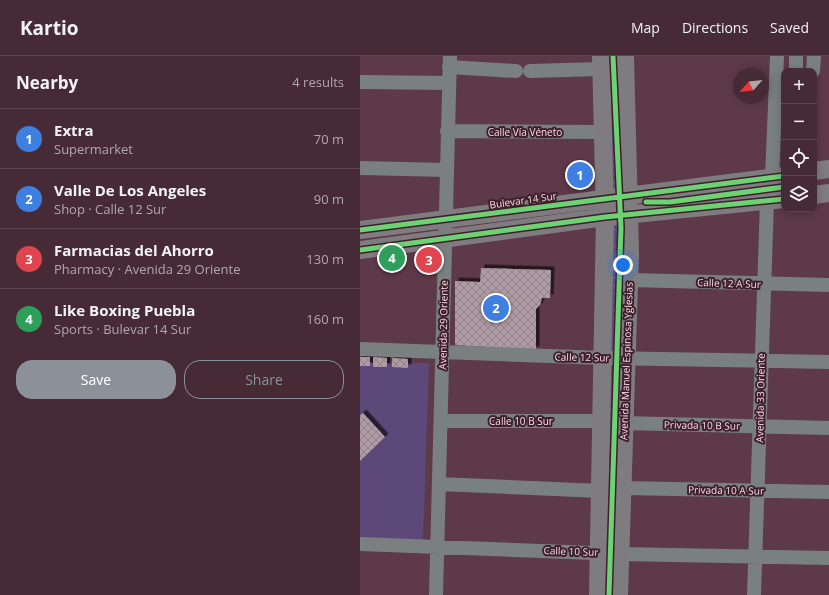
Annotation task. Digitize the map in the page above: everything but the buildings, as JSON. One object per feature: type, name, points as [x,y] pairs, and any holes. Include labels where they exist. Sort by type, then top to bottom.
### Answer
[{"type":"main road","name":"Avenida Manuel Espinosa Yglesias","points":[[619,595],[623,423],[629,280],[625,56]]},
{"type":"main road","points":[[598,595],[600,552],[605,217],[601,62]]},
{"type":"main road","points":[[817,171],[829,169]]},
{"type":"main road","name":"Bulevar 14 Sur","points":[[360,230],[628,194],[778,177]]},
{"type":"main road","points":[[745,181],[748,203]]},
{"type":"main road","points":[[817,195],[829,193]]},
{"type":"main road","points":[[360,250],[629,214],[775,200]]},
{"type":"street","points":[[777,56],[778,177]]},
{"type":"street","points":[[796,56],[796,68]]},
{"type":"street","points":[[813,68],[814,56]]},
{"type":"street","points":[[449,62],[516,71],[518,66],[524,64],[530,71],[601,62]]},
{"type":"street","name":"Avenida 29 Oriente","points":[[436,595],[449,62]]},
{"type":"street","points":[[360,82],[449,84]]},
{"type":"street","name":"Calle Vía Véneto","points":[[448,131],[603,132]]},
{"type":"street","points":[[360,168],[447,170]]},
{"type":"street","name":"Avenida 33 Oriente","points":[[754,595],[763,284],[775,200]]},
{"type":"street","name":"Calle 12 A Sur","points":[[629,280],[829,285]]},
{"type":"street","name":"Calle 12 Sur","points":[[360,349],[603,358],[626,357],[829,362]]},
{"type":"street","name":"Calle 10 B Sur","points":[[441,421],[602,421]]},
{"type":"street","name":"Privada 10 B Sur","points":[[623,423],[829,428]]},
{"type":"street","points":[[439,484],[601,491]]},
{"type":"street","name":"Privada 10 A Sur","points":[[622,488],[829,492]]},
{"type":"street","name":"Calle 10 Sur","points":[[360,544],[600,552],[620,554],[829,558]]},
{"type":"shaded area","points":[[602,56],[625,56],[631,191],[608,194]]},
{"type":"shaded area","points":[[609,224],[626,224],[623,348],[610,348],[623,350],[615,595],[602,595]]},
{"type":"shaded area","points":[[360,361],[429,363],[423,541],[360,538]]},
{"type":"cycle path","points":[[609,595],[621,228],[613,56]]},
{"type":"cycle path","points":[[360,230],[781,176]]},
{"type":"cycle path","points":[[646,202],[670,202],[781,187]]},
{"type":"cycle path","points":[[360,250],[605,217],[781,199]]},
{"type":"place","name":"Extra","points":[[580,175]]},
{"type":"place","name":"Like Boxing Puebla","points":[[392,258]]},
{"type":"place","name":"Farmacias del Ahorro","points":[[429,260]]},
{"type":"place","name":"Valle De Los Angeles","points":[[496,308]]}]
